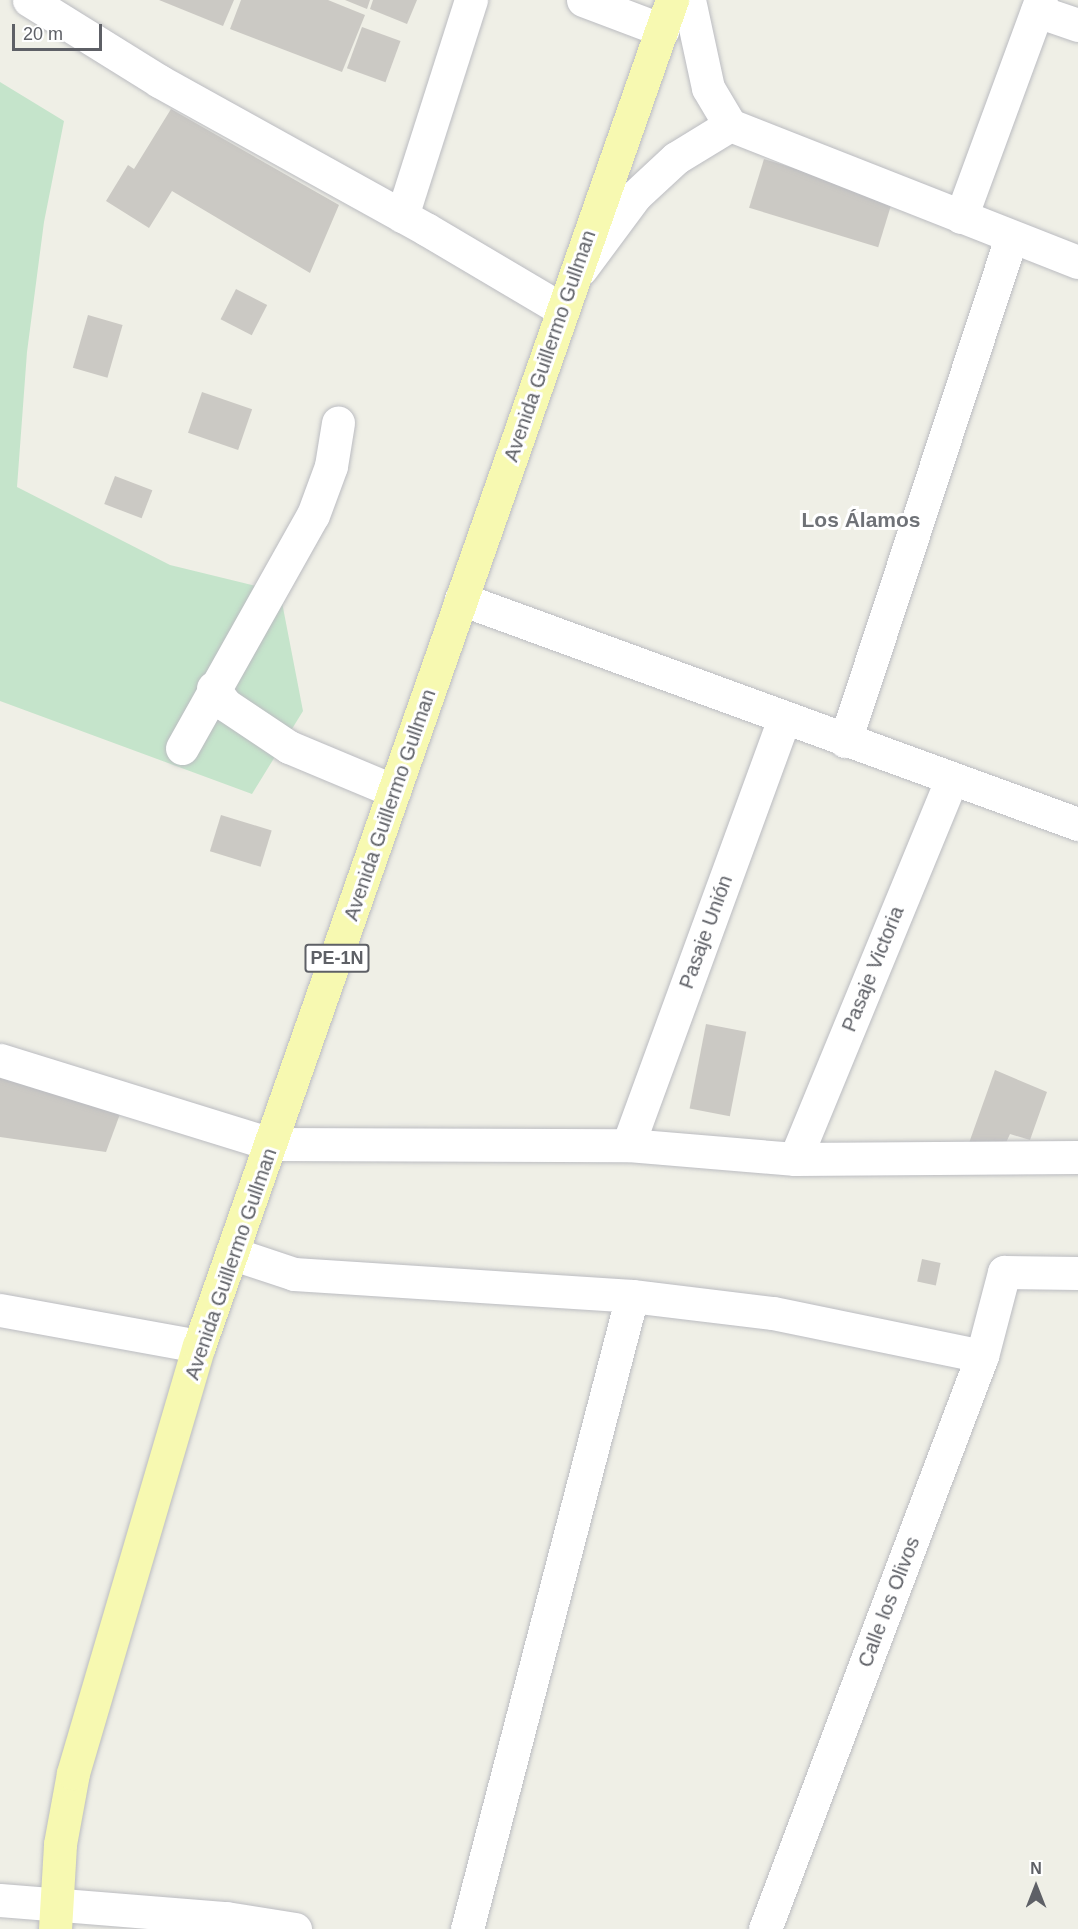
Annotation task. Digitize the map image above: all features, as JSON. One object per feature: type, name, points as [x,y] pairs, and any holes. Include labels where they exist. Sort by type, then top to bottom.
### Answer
[{"type":"main road","name":"Avenida Guillermo Gullman","points":[[55,1917],[73,1773],[199,1346],[234,1254],[672,0]]},
{"type":"street","points":[[29,0],[63,9],[159,81],[402,216],[563,310]]},
{"type":"street","points":[[402,216],[471,0]]},
{"type":"street","points":[[583,0],[662,30]]},
{"type":"street","points":[[689,0],[708,88],[730,125],[1011,238],[1078,262]]},
{"type":"street","points":[[961,217],[1039,5],[1078,25]]},
{"type":"street","points":[[575,277],[635,196],[676,158],[730,125]]},
{"type":"street","points":[[845,741],[1011,238]]},
{"type":"street","points":[[182,748],[213,688],[295,552],[313,515],[331,466],[338,423]]},
{"type":"street","points":[[461,599],[845,741],[1078,824]]},
{"type":"street","points":[[213,688],[226,705],[289,747],[394,791]]},
{"type":"street","name":"Pasaje Unión","points":[[628,1145],[784,718]]},
{"type":"street","name":"Pasaje Victoria","points":[[795,1159],[952,779]]},
{"type":"street","points":[[0,1060],[272,1144],[628,1145],[795,1159],[1078,1157]]},
{"type":"street","points":[[234,1254],[294,1274],[632,1296],[773,1312],[982,1356]]},
{"type":"street","name":"Calle los Olivos","points":[[765,1929],[982,1356],[1004,1272],[1078,1273]]},
{"type":"street","points":[[467,1929],[632,1296]]},
{"type":"street","points":[[0,1310],[199,1346]]},
{"type":"street","points":[[0,1900],[55,1917],[226,1918],[295,1929]]},
{"type":"green space","points":[[0,82],[64,121],[44,222],[27,352],[17,487],[170,565],[280,592],[303,711],[252,794],[0,701]]},
{"type":"building","points":[[159,0],[234,0],[223,26]]},
{"type":"building","points":[[241,0],[328,0],[365,15],[342,72],[230,29]]},
{"type":"building","points":[[345,0],[370,0],[367,9]]},
{"type":"building","points":[[373,0],[417,0],[407,24],[370,9]]},
{"type":"building","points":[[362,27],[401,41],[385,82],[347,68]]},
{"type":"building","points":[[171,109],[339,205],[310,273],[172,191],[149,228],[106,201],[128,165],[134,169]]},
{"type":"building","points":[[764,159],[893,198],[878,247],[749,208]]},
{"type":"building","points":[[236,289],[267,305],[252,335],[221,319]]},
{"type":"building","points":[[88,315],[123,325],[107,378],[73,368]]},
{"type":"building","points":[[202,392],[252,409],[238,450],[188,433]]},
{"type":"building","points":[[115,476],[152,490],[142,518],[104,504]]},
{"type":"building","points":[[221,815],[272,830],[261,867],[210,851]]},
{"type":"building","points":[[706,1024],[746,1032],[730,1116],[690,1108]]},
{"type":"building","points":[[0,1065],[123,1106],[106,1152],[0,1137]]},
{"type":"building","points":[[995,1070],[1047,1092],[1030,1140],[1010,1134],[1004,1147],[969,1143]]},
{"type":"building","points":[[922,1259],[941,1263],[936,1285],[917,1281]]},
{"type":"district","name":"Los Álamos","points":[[861,520]]}]
